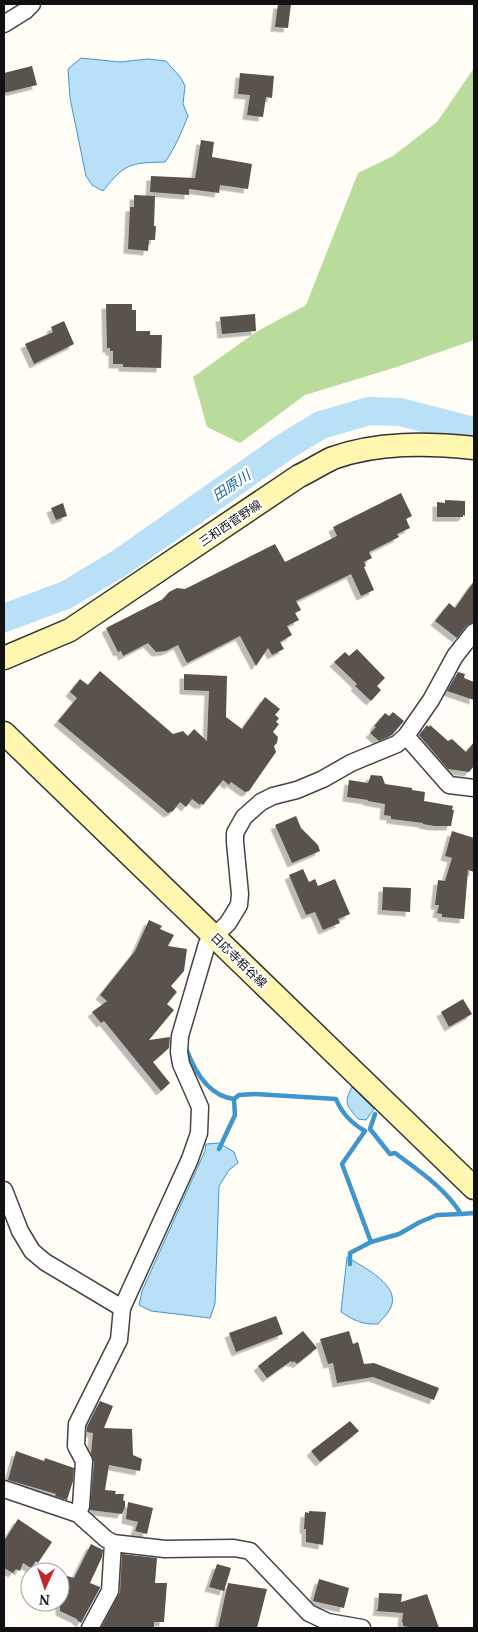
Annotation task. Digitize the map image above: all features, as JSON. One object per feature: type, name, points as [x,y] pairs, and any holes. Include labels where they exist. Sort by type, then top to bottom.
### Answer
[{"type":"main road","name":"三和西菅野線","points":[[4,658],[70,630],[299,476],[332,459],[372,447],[419,445],[474,448]]},
{"type":"main road","name":"日応寺栢谷線","points":[[4,733],[474,1188]]},
{"type":"street","points":[[4,24],[25,11],[32,4]]},
{"type":"street","points":[[78,1514],[81,1506],[84,1461],[76,1446],[77,1424],[119,1340],[122,1308],[190,1159],[199,1133],[200,1107],[182,1064],[179,1052],[180,1036],[207,944],[228,923],[239,905],[240,894],[234,842],[239,824],[261,802],[323,779],[351,763],[397,744],[406,736],[431,700],[455,656],[474,632]]},
{"type":"street","points":[[406,736],[449,785],[474,788]]},
{"type":"street","points":[[4,1190],[20,1231],[32,1252],[45,1262],[122,1308]]},
{"type":"street","points":[[4,1489],[78,1514],[113,1544],[164,1549],[242,1548],[257,1557],[309,1613],[328,1622],[362,1628]]},
{"type":"street","points":[[90,1628],[110,1591],[113,1544]]},
{"type":"green space","points":[[474,68],[474,340],[397,367],[305,395],[240,443],[207,427],[193,377],[256,332],[306,305],[358,173],[393,156],[437,122]]},
{"type":"water","points":[[81,58],[120,62],[148,59],[166,61],[181,78],[185,86],[183,104],[188,116],[175,146],[165,162],[129,166],[117,175],[103,191],[92,185],[86,176],[70,98],[68,69]]},
{"type":"water","points":[[352,1087],[374,1109],[366,1120],[358,1119],[348,1104],[347,1101]]},
{"type":"water","points":[[219,1143],[234,1152],[238,1163],[229,1170],[219,1186],[215,1304],[210,1318],[151,1311],[139,1305],[142,1291],[205,1151],[206,1144]]},
{"type":"water","points":[[347,1257],[379,1278],[391,1293],[393,1301],[390,1309],[378,1324],[358,1321],[341,1312]]},
{"type":"building","points":[[278,4],[291,4],[288,28],[275,27]]},
{"type":"building","points":[[32,66],[37,85],[4,93],[4,73]]},
{"type":"building","points":[[240,73],[274,76],[272,98],[266,97],[263,117],[247,115],[250,95],[238,94]]},
{"type":"building","points":[[201,140],[214,142],[212,157],[252,164],[248,189],[220,185],[219,193],[189,189],[189,195],[150,192],[151,176],[195,178]]},
{"type":"building","points":[[134,195],[155,196],[155,240],[149,240],[148,251],[128,249],[130,207],[134,207]]},
{"type":"building","points":[[106,304],[132,304],[132,310],[136,310],[136,331],[150,331],[150,335],[162,335],[161,368],[123,367],[123,364],[113,364],[113,351],[107,348]]},
{"type":"building","points":[[255,314],[256,331],[222,334],[220,317]]},
{"type":"building","points":[[64,321],[74,344],[34,364],[25,344],[53,332],[51,327]]},
{"type":"building","points":[[401,493],[412,516],[406,519],[410,528],[397,534],[399,537],[369,552],[372,558],[364,562],[366,566],[364,567],[374,590],[361,596],[351,574],[296,601],[301,610],[295,613],[299,620],[287,626],[292,635],[280,642],[284,649],[272,655],[268,648],[256,666],[240,636],[187,663],[178,645],[166,651],[156,652],[148,643],[123,656],[121,651],[118,652],[106,628],[163,599],[169,592],[177,588],[185,589],[275,544],[285,562],[337,536],[333,527]]},
{"type":"building","points":[[445,500],[465,501],[465,516],[437,517],[437,502],[445,503]]},
{"type":"building","points":[[63,503],[67,516],[56,520],[51,508]]},
{"type":"building","points":[[474,581],[474,622],[467,625],[457,638],[435,621],[449,603],[455,608]]},
{"type":"building","points":[[357,649],[385,678],[377,686],[381,690],[371,701],[355,686],[357,684],[334,662],[345,652],[349,656]]},
{"type":"building","points":[[100,671],[173,734],[183,731],[188,736],[194,729],[207,741],[209,691],[184,690],[184,674],[227,676],[226,717],[242,729],[265,697],[280,709],[275,715],[279,718],[276,722],[279,724],[273,732],[278,737],[277,743],[274,746],[276,752],[249,791],[245,792],[231,782],[229,785],[223,780],[203,805],[192,799],[186,807],[180,802],[173,811],[168,813],[58,721],[77,698],[70,692],[80,679],[88,685]]},
{"type":"building","points":[[458,672],[465,674],[464,678],[474,682],[474,700],[447,691]]},
{"type":"building","points":[[393,712],[404,721],[392,735],[379,741],[370,733],[385,713],[389,716]]},
{"type":"building","points":[[427,725],[429,727],[430,725],[448,741],[452,739],[466,752],[474,742],[474,766],[469,772],[448,769],[419,735]]},
{"type":"building","points":[[371,775],[382,776],[385,784],[425,792],[424,801],[453,806],[451,826],[434,826],[391,819],[391,816],[384,815],[385,804],[347,797],[349,780],[368,783]]},
{"type":"building","points":[[296,816],[301,828],[318,845],[320,851],[292,863],[275,825]]},
{"type":"building","points":[[452,831],[474,838],[474,872],[468,870],[464,919],[442,917],[442,914],[437,913],[439,905],[435,905],[438,880],[445,881],[452,858],[445,856]]},
{"type":"building","points":[[303,869],[309,882],[315,879],[318,886],[335,879],[350,914],[338,919],[340,923],[323,930],[315,912],[306,915],[289,875]]},
{"type":"building","points":[[383,887],[411,888],[410,912],[382,910]]},
{"type":"building","points":[[149,920],[162,926],[160,929],[174,935],[168,946],[187,949],[184,971],[171,986],[177,992],[167,1004],[174,1010],[149,1040],[170,1037],[169,1048],[153,1062],[170,1083],[161,1091],[104,1021],[101,1023],[92,1012],[107,1001],[100,995],[135,951]]},
{"type":"building","points":[[463,999],[472,1014],[449,1027],[441,1012]]},
{"type":"building","points":[[276,1316],[283,1334],[236,1352],[229,1333]]},
{"type":"building","points":[[303,1331],[317,1348],[297,1364],[291,1361],[267,1378],[258,1366]]},
{"type":"building","points":[[349,1331],[353,1344],[358,1342],[364,1364],[374,1363],[439,1388],[434,1400],[373,1377],[337,1383],[333,1363],[328,1364],[320,1339]]},
{"type":"building","points":[[100,1401],[113,1406],[104,1428],[132,1429],[133,1455],[142,1459],[140,1471],[109,1465],[105,1490],[116,1491],[115,1494],[124,1494],[125,1507],[122,1514],[90,1510],[94,1462],[91,1454],[93,1433],[87,1432],[87,1427]]},
{"type":"building","points":[[350,1421],[359,1431],[320,1462],[311,1451]]},
{"type":"building","points":[[16,1451],[44,1461],[45,1458],[74,1468],[73,1481],[67,1500],[55,1496],[56,1494],[8,1480]]},
{"type":"building","points":[[128,1502],[153,1508],[147,1534],[135,1531],[138,1522],[126,1519]]},
{"type":"building","points":[[309,1511],[326,1512],[323,1545],[306,1542],[306,1529],[304,1529],[305,1512],[309,1513]]},
{"type":"building","points":[[18,1519],[52,1542],[39,1562],[20,1562],[20,1571],[16,1569],[13,1573],[4,1568],[4,1541]]},
{"type":"building","points":[[91,1544],[103,1550],[102,1557],[90,1583],[100,1588],[81,1623],[62,1612],[70,1612],[70,1577],[74,1578]]},
{"type":"building","points":[[122,1554],[157,1558],[155,1583],[167,1583],[164,1622],[154,1622],[154,1628],[101,1628],[120,1592]]},
{"type":"building","points":[[217,1564],[231,1568],[224,1591],[209,1587]]},
{"type":"building","points":[[319,1579],[349,1588],[344,1608],[313,1601]]},
{"type":"building","points":[[228,1583],[267,1589],[257,1628],[218,1628]]},
{"type":"building","points":[[379,1593],[402,1594],[401,1602],[427,1594],[439,1628],[403,1626],[403,1613],[376,1611],[378,1609]]},
{"type":"waterway","name":"田原川","points":[[4,618],[66,595],[121,562],[286,446],[321,425],[369,411],[400,412],[474,431]]},
{"type":"waterway","points":[[186,1048],[193,1065],[203,1081],[225,1097],[234,1099],[239,1095],[255,1094],[336,1099],[348,1118],[365,1131],[342,1164],[371,1242]]},
{"type":"waterway","points":[[219,1149],[235,1115],[234,1099]]},
{"type":"waterway","points":[[375,1114],[370,1129],[390,1154],[395,1153],[431,1180],[461,1214],[474,1213]]},
{"type":"waterway","points":[[350,1264],[350,1253],[371,1242],[399,1234],[437,1215],[461,1214]]}]
